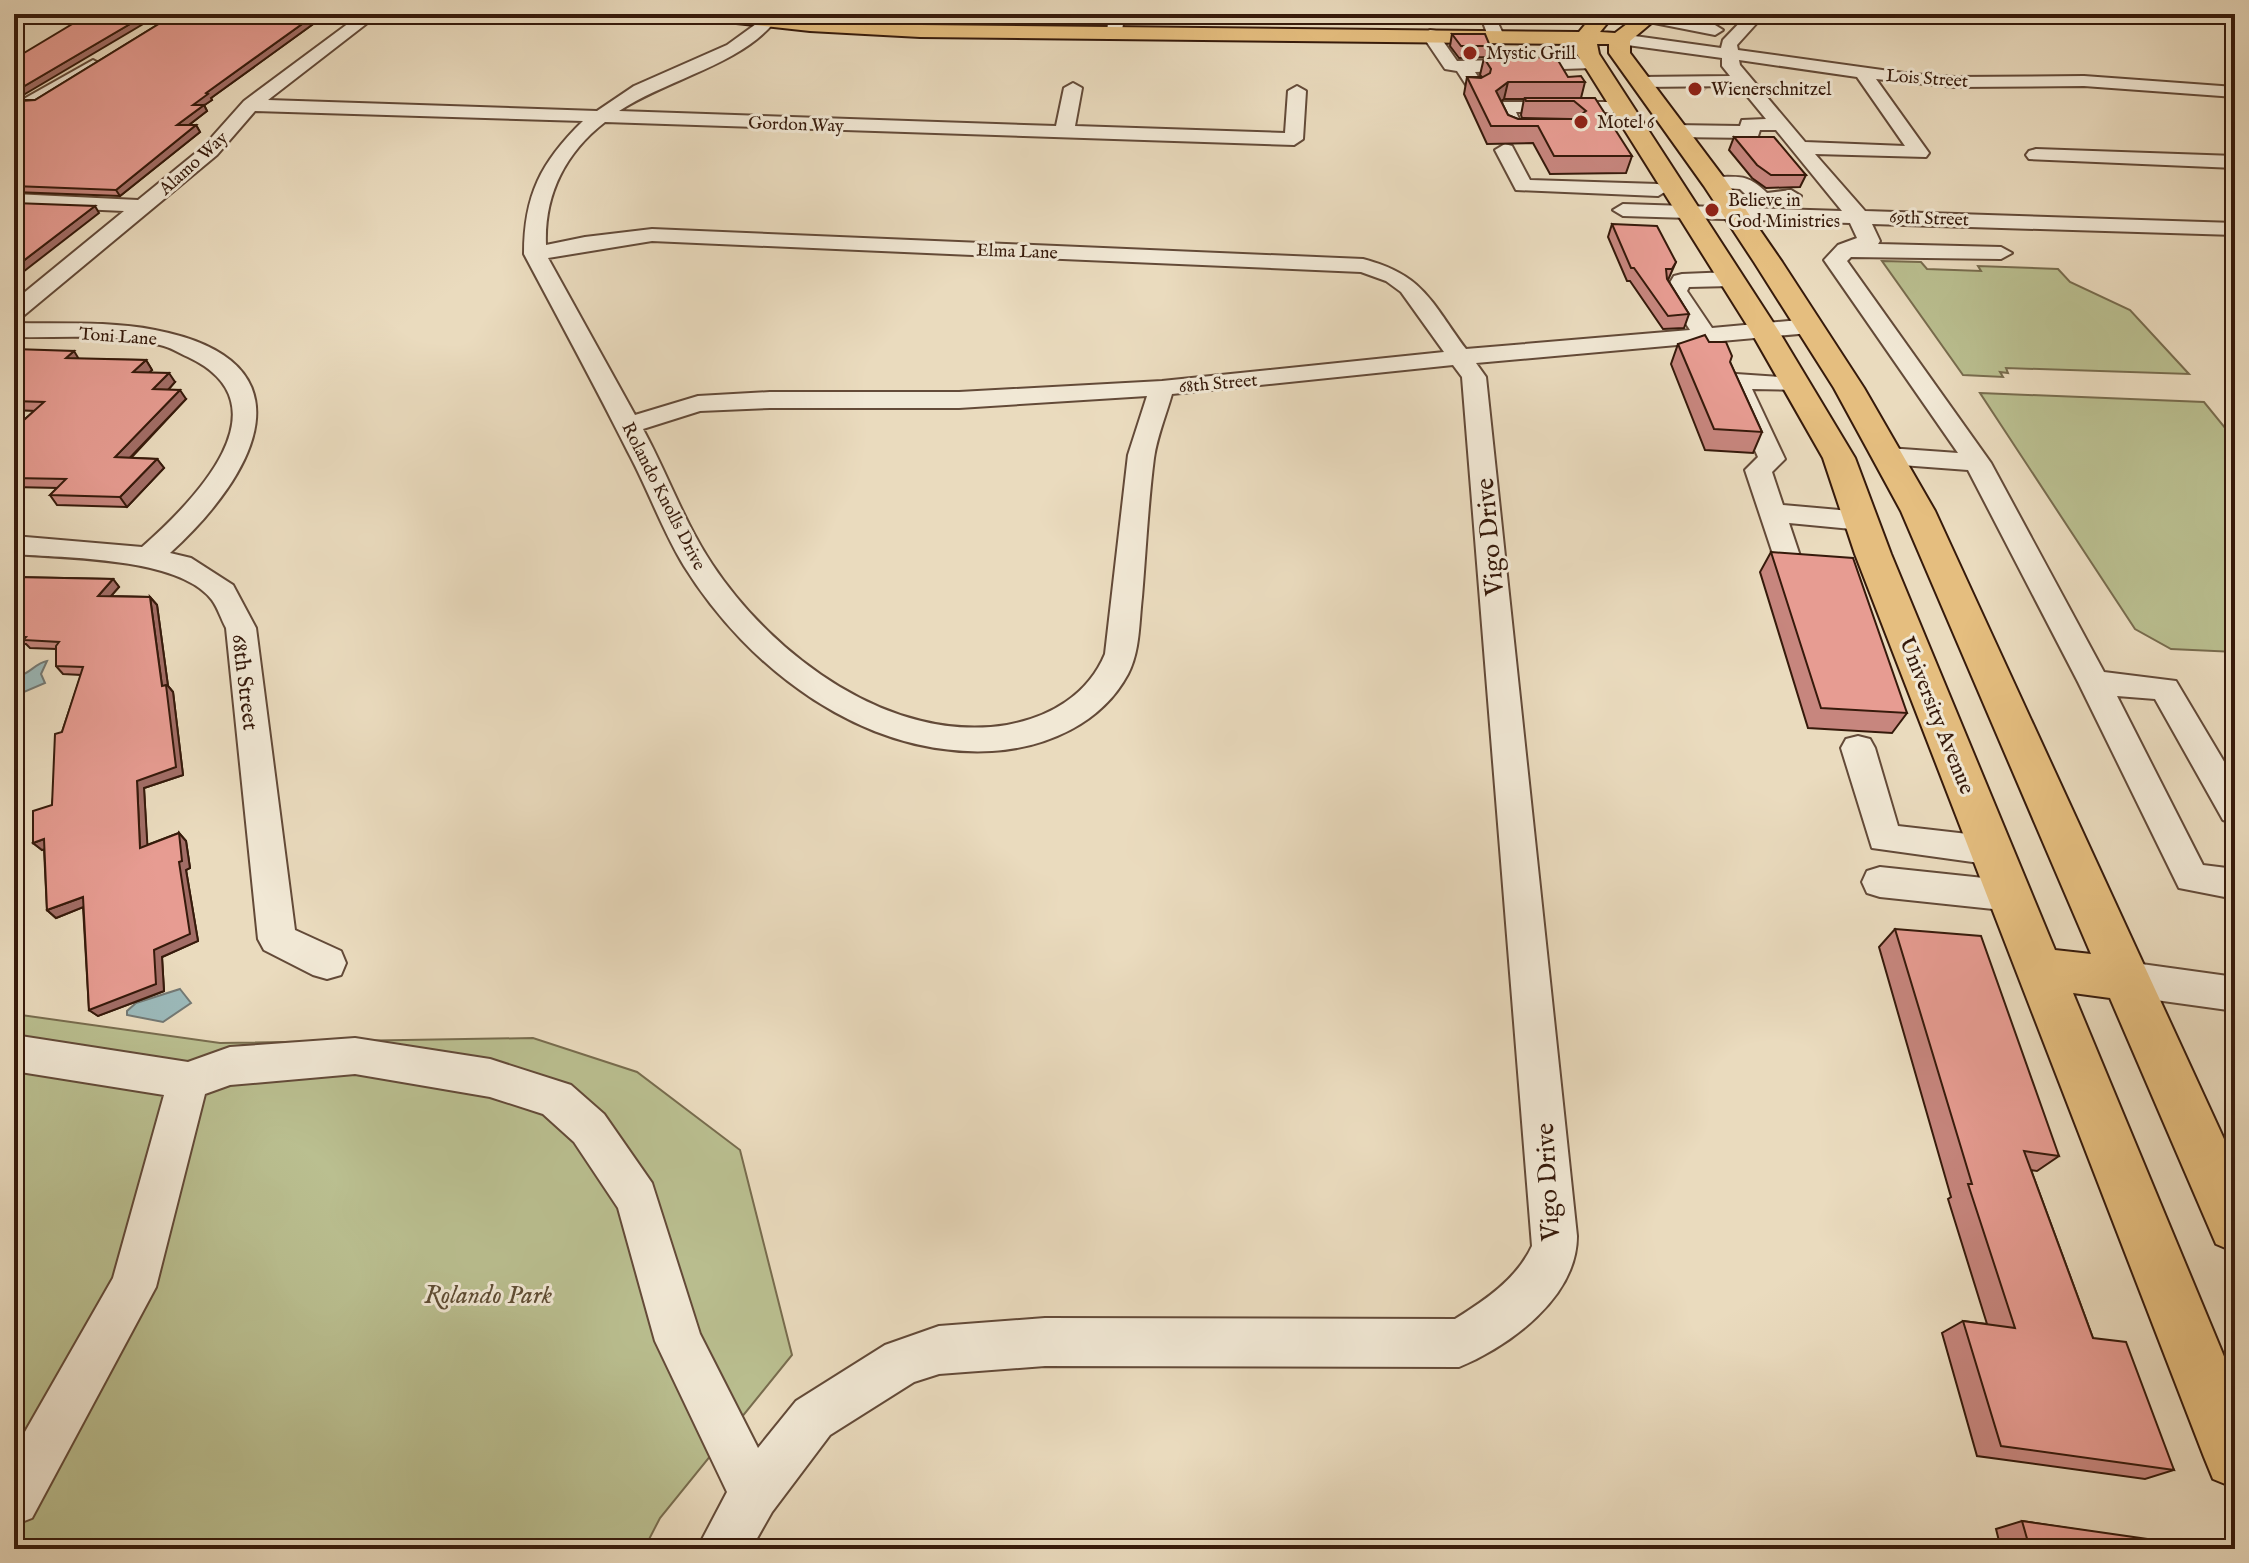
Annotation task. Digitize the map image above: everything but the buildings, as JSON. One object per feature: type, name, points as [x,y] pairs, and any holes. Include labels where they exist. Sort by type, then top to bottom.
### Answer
[{"type":"main road","points":[[708,14],[920,31],[1116,23],[1620,39],[1661,17]]},
{"type":"main road","points":[[1585,37],[1605,14]]},
{"type":"main road","name":"University Avenue","points":[[1585,37],[1593,63],[1621,120],[1687,209],[1764,330],[1839,458],[2235,1457]]},
{"type":"main road","points":[[1620,39],[1619,53],[1642,68],[1669,123],[1715,183],[1810,326],[1918,511],[2235,1225]]},
{"type":"main road","points":[[2041,969],[2127,979]]},
{"type":"street","name":"Alamo Way","points":[[14,312],[210,151],[250,105],[371,14]]},
{"type":"street","points":[[1525,65],[1487,16],[1538,18],[1543,14]]},
{"type":"street","points":[[1733,14],[1735,16],[1728,32],[1734,67],[1857,215],[1869,241],[1846,250],[1835,260],[1978,463],[2094,682],[2192,878],[2235,884]]},
{"type":"street","points":[[1661,17],[1728,32],[1757,14]]},
{"type":"street","name":"Rolando Knolls Drive","points":[[788,19],[733,49],[660,81],[596,118],[567,147],[548,175],[535,215],[535,254],[703,574],[793,672],[845,705],[899,726],[960,738],[1005,737],[1049,726],[1069,717],[1098,694],[1117,668],[1121,654],[1137,521],[1141,455],[1162,388]]},
{"type":"street","points":[[1430,35],[1451,65],[1593,63]]},
{"type":"street","name":"Lois Street","points":[[1620,39],[1734,67],[1863,73],[1955,82],[2084,81],[2235,92]]},
{"type":"street","points":[[31,100],[108,55]]},
{"type":"street","points":[[1642,68],[1693,62],[1734,67]]},
{"type":"street","points":[[1463,67],[1476,87]]},
{"type":"street","points":[[1669,123],[1734,67]]},
{"type":"street","points":[[1642,68],[1776,121]]},
{"type":"street","points":[[1800,147],[1919,153],[1863,73]]},
{"type":"street","points":[[1064,132],[1073,88]]},
{"type":"street","name":"Gordon Way","points":[[250,105],[1294,139],[1297,91]]},
{"type":"street","points":[[1556,127],[1514,127],[1504,107],[1621,120]]},
{"type":"street","points":[[1669,123],[1751,132],[1749,124],[1776,121]]},
{"type":"street","points":[[1505,150],[1523,186],[1687,209]]},
{"type":"street","points":[[2036,155],[2235,162]]},
{"type":"street","points":[[1715,183],[1745,183],[1762,200],[1822,192],[1811,181],[1829,180]]},
{"type":"street","points":[[14,200],[143,206]]},
{"type":"street","points":[[1648,228],[1687,209]]},
{"type":"street","name":"69th Street","points":[[1623,210],[1687,209],[2235,229]]},
{"type":"street","name":"Elma Lane","points":[[535,254],[585,243],[652,235],[1363,266],[1394,276],[1409,287],[1458,357]]},
{"type":"street","points":[[1846,250],[2001,253]]},
{"type":"street","points":[[1705,335],[1676,291],[1682,281],[1731,279]]},
{"type":"street","name":"68th Street","points":[[627,426],[698,404],[770,400],[959,400],[1162,388],[1458,357],[1810,326]]},
{"type":"street","name":"Toni Lane","points":[[14,330],[162,338],[211,359],[236,383],[243,398],[245,422],[240,449],[230,469],[198,512],[148,557]]},
{"type":"street","name":"Vigo Drive","points":[[723,1549],[754,1494],[813,1418],[902,1362],[939,1350],[1045,1342],[1459,1343],[1491,1326],[1517,1304],[1539,1277],[1554,1245],[1553,1220],[1474,377],[1458,357]]},
{"type":"street","points":[[1786,556],[1758,470],[1772,459],[1736,381],[1796,385]]},
{"type":"street","points":[[1888,456],[1978,463]]},
{"type":"street","points":[[1772,513],[1862,521]]},
{"type":"street","name":"68th Street","points":[[14,545],[148,557],[181,565],[223,592],[241,628],[277,939],[327,963]]},
{"type":"street","points":[[2094,682],[2165,689],[2235,810]]},
{"type":"street","points":[[1858,748],[1884,838],[1994,851]]},
{"type":"street","points":[[1880,882],[2012,896]]},
{"type":"street","points":[[2127,979],[2235,994]]},
{"type":"street","points":[[14,1053],[188,1081],[230,1066],[355,1056],[490,1078],[556,1099],[589,1128],[637,1198],[679,1341],[754,1494]]},
{"type":"street","points":[[14,1500],[133,1287],[188,1081]]},
{"type":"green space","points":[[1882,261],[1921,262],[1927,269],[1981,271],[1978,266],[2058,269],[2070,282],[2130,310],[2189,374],[2006,368],[2008,373],[2000,372],[2003,377],[1963,375]]},
{"type":"green space","points":[[1980,393],[2204,402],[2235,440],[2235,652],[2171,649],[2135,629]]},
{"type":"green space","name":"Rolando Park","points":[[14,1014],[220,1043],[533,1038],[637,1072],[740,1150],[792,1355],[660,1518],[644,1549],[14,1549]]},
{"type":"water","points":[[47,661],[41,674],[45,683],[19,694],[14,700],[14,677]]},
{"type":"water","points":[[180,989],[191,1003],[163,1022],[127,1015],[136,1003]]},
{"type":"tunnel","points":[[1696,86],[1702,93]]},
{"type":"place","name":"Mystic Grill","points":[[1470,53]]},
{"type":"place","name":"Wienerschnitzel","points":[[1695,89]]},
{"type":"place","name":"Motel 6","points":[[1581,122]]},
{"type":"place","name":"Believe in God Ministries","points":[[1712,210]]}]
